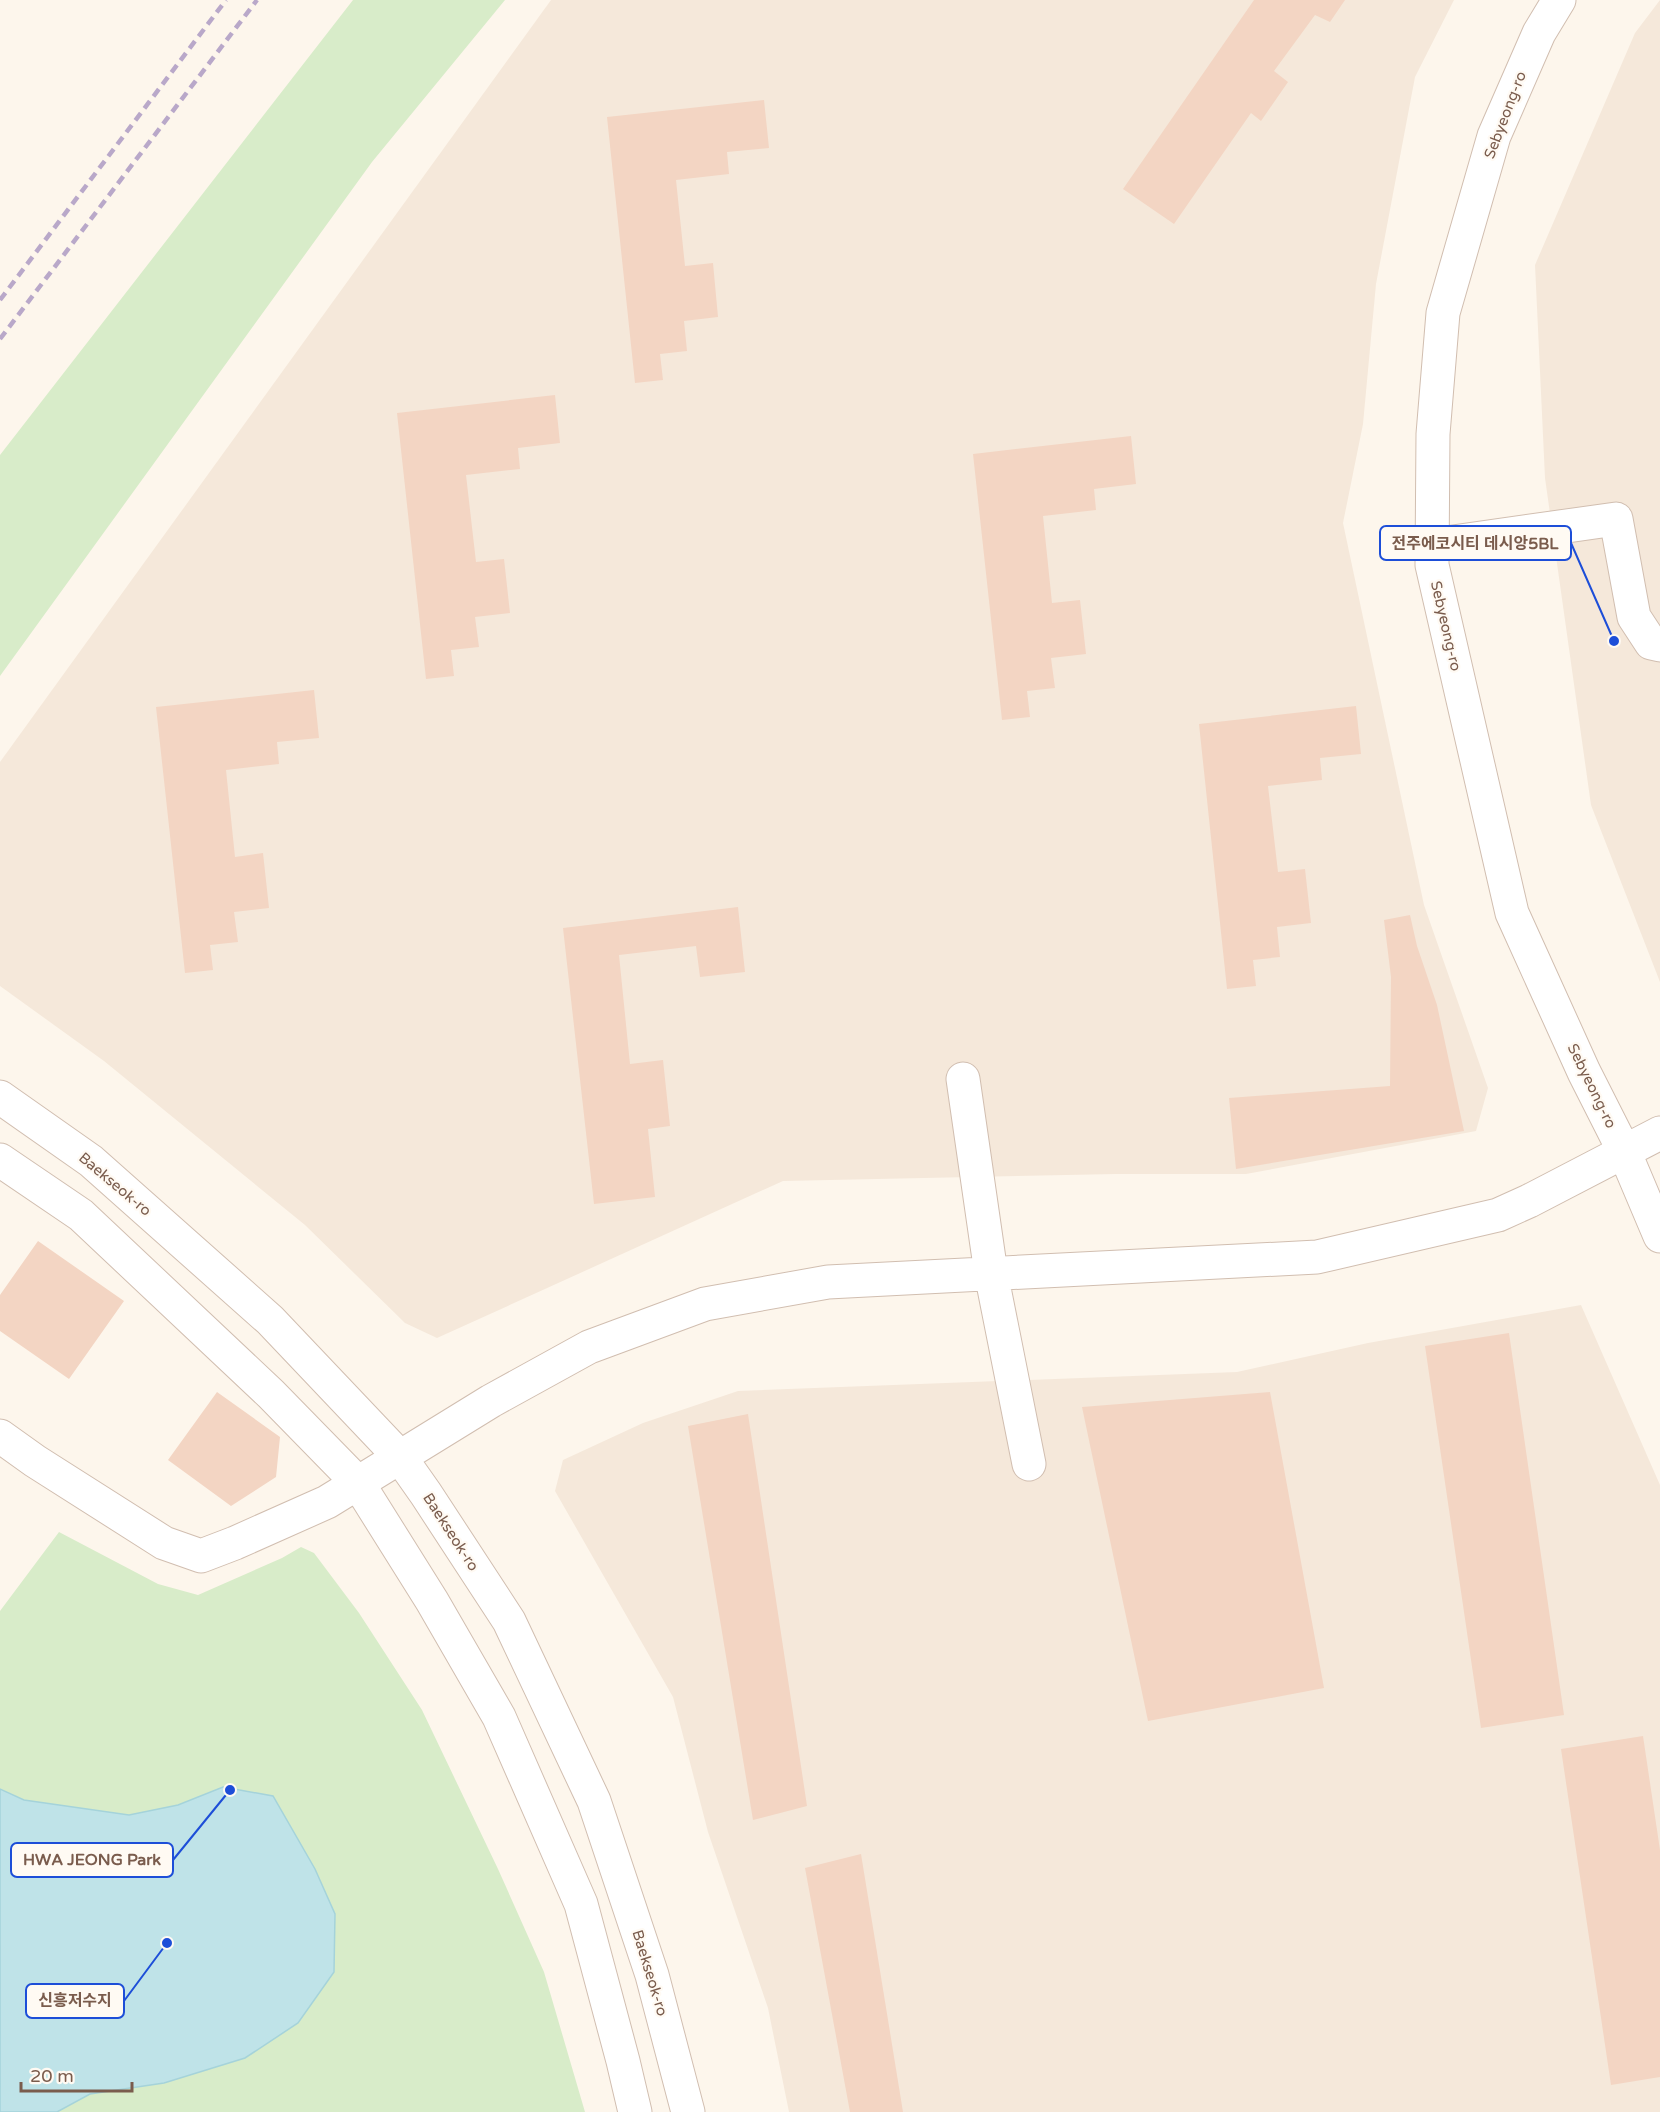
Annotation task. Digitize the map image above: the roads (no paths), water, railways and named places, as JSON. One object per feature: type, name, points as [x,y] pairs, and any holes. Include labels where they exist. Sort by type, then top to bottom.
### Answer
[{"type":"street","name":"Sebyeong-ro","points":[[1559,0],[1539,33],[1494,136],[1443,313],[1433,434],[1432,565],[1512,913],[1584,1072],[1624,1151],[1660,1236]]},
{"type":"street","points":[[1432,545],[1616,519],[1634,617],[1651,643],[1660,645]]},
{"type":"street","points":[[963,1079],[991,1273],[1029,1464]]},
{"type":"street","name":"Baekseok-ro","points":[[0,1097],[91,1161],[270,1320],[400,1457],[509,1621],[594,1801],[652,1975],[688,2112]]},
{"type":"street","points":[[0,1436],[35,1461],[164,1543],[201,1556],[327,1502],[490,1401],[589,1347],[705,1304],[828,1282],[1317,1257],[1498,1215],[1660,1133]]},
{"type":"street","points":[[0,1160],[81,1215],[271,1394],[358,1483],[432,1601],[503,1728],[580,1904],[635,2112]]},
{"type":"water","points":[[223,1787],[273,1796],[315,1869],[335,1914],[334,1972],[298,2023],[245,2058],[164,2083],[90,2094],[57,2112],[0,2112],[0,1789],[24,1800],[129,1815],[178,1805]]},
{"type":"railway","points":[[0,300],[226,0]]},
{"type":"railway","points":[[0,339],[257,0]]},
{"type":"place","name":"전주에코시티 데시앙5BL","points":[[1614,641]]},
{"type":"place","name":"HWA JEONG Park","points":[[230,1790]]},
{"type":"place","name":"신흥저수지","points":[[167,1943]]}]
